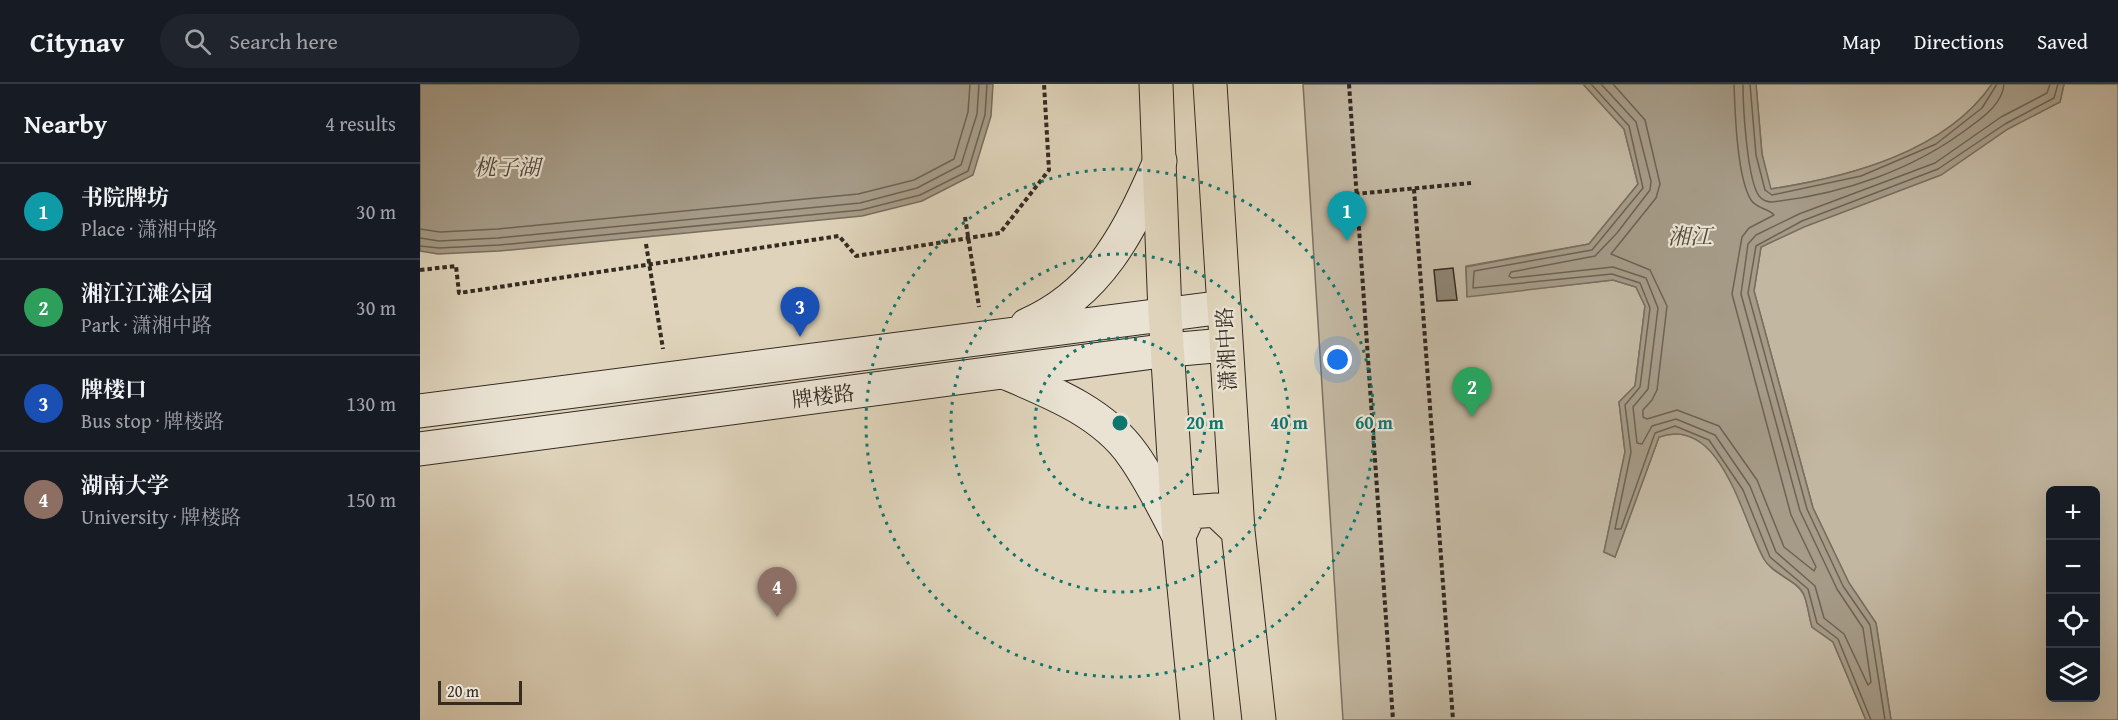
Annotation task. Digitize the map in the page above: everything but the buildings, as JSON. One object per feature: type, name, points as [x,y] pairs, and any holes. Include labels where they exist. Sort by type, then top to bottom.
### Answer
[{"type":"main road","points":[[1156,84],[1179,536],[1197,720]]},
{"type":"main road","name":"潇湘中路","points":[[1210,84],[1238,531],[1259,720]]},
{"type":"main road","points":[[994,337],[1054,313],[1086,285],[1111,258],[1135,218],[1160,161]]},
{"type":"main road","name":"牌楼路","points":[[420,411],[1224,307]]},
{"type":"main road","name":"牌楼路","points":[[420,449],[1169,350],[1225,345]]},
{"type":"main road","points":[[1005,372],[1062,397],[1106,428],[1132,453],[1179,536]]},
{"type":"main road","points":[[1179,536],[1190,512],[1216,510],[1238,531]]},
{"type":"path","points":[[420,270],[456,266],[459,293],[839,236],[856,256],[999,233],[1049,170],[1044,84]]},
{"type":"path","points":[[1349,84],[1393,720]]},
{"type":"path","points":[[1355,194],[1471,183]]},
{"type":"path","points":[[1414,189],[1453,720]]},
{"type":"path","points":[[965,217],[994,337]]},
{"type":"path","points":[[646,244],[668,379]]},
{"type":"shaded area","points":[[1303,84],[1583,84],[1624,129],[1638,184],[1589,244],[1466,266],[1467,296],[1613,280],[1636,287],[1645,306],[1635,386],[1619,402],[1625,452],[1604,552],[1615,557],[1659,437],[1681,434],[1699,441],[1715,455],[1727,475],[1764,559],[1773,569],[1801,590],[1812,627],[1833,642],[1866,720],[1343,720]]},
{"type":"shaded area","points":[[1756,84],[1992,84],[1972,108],[1949,128],[1893,158],[1863,169],[1770,189],[1762,154]]},
{"type":"shaded area","points":[[2064,84],[2118,84],[2118,720],[1891,720],[1876,623],[1849,583],[1813,508],[1754,291],[1761,247],[2060,102]]},
{"type":"water","name":"桃子湖","points":[[420,84],[993,84],[991,116],[973,175],[922,201],[862,216],[499,251],[438,254],[420,251]]},
{"type":"water","name":"湘江","points":[[1583,84],[1756,84],[1762,154],[1771,189],[1832,177],[1893,158],[1949,127],[1972,108],[1992,84],[2064,84],[2060,102],[2008,129],[1941,175],[1804,227],[1761,247],[1754,291],[1813,508],[1849,583],[1876,623],[1891,720],[1866,720],[1833,642],[1812,627],[1801,590],[1773,569],[1764,559],[1727,475],[1714,456],[1699,441],[1681,434],[1659,437],[1615,557],[1604,552],[1625,452],[1619,402],[1635,386],[1645,306],[1636,287],[1613,280],[1467,297],[1466,267],[1589,244],[1638,184],[1624,129]]},
{"type":"place","name":"书院牌坊","points":[[1347,241]]},
{"type":"place","name":"牌楼口","points":[[800,337]]},
{"type":"place","name":"湘江江滩公园","points":[[1472,417]]},
{"type":"place","name":"湖南大学","points":[[777,617]]}]
